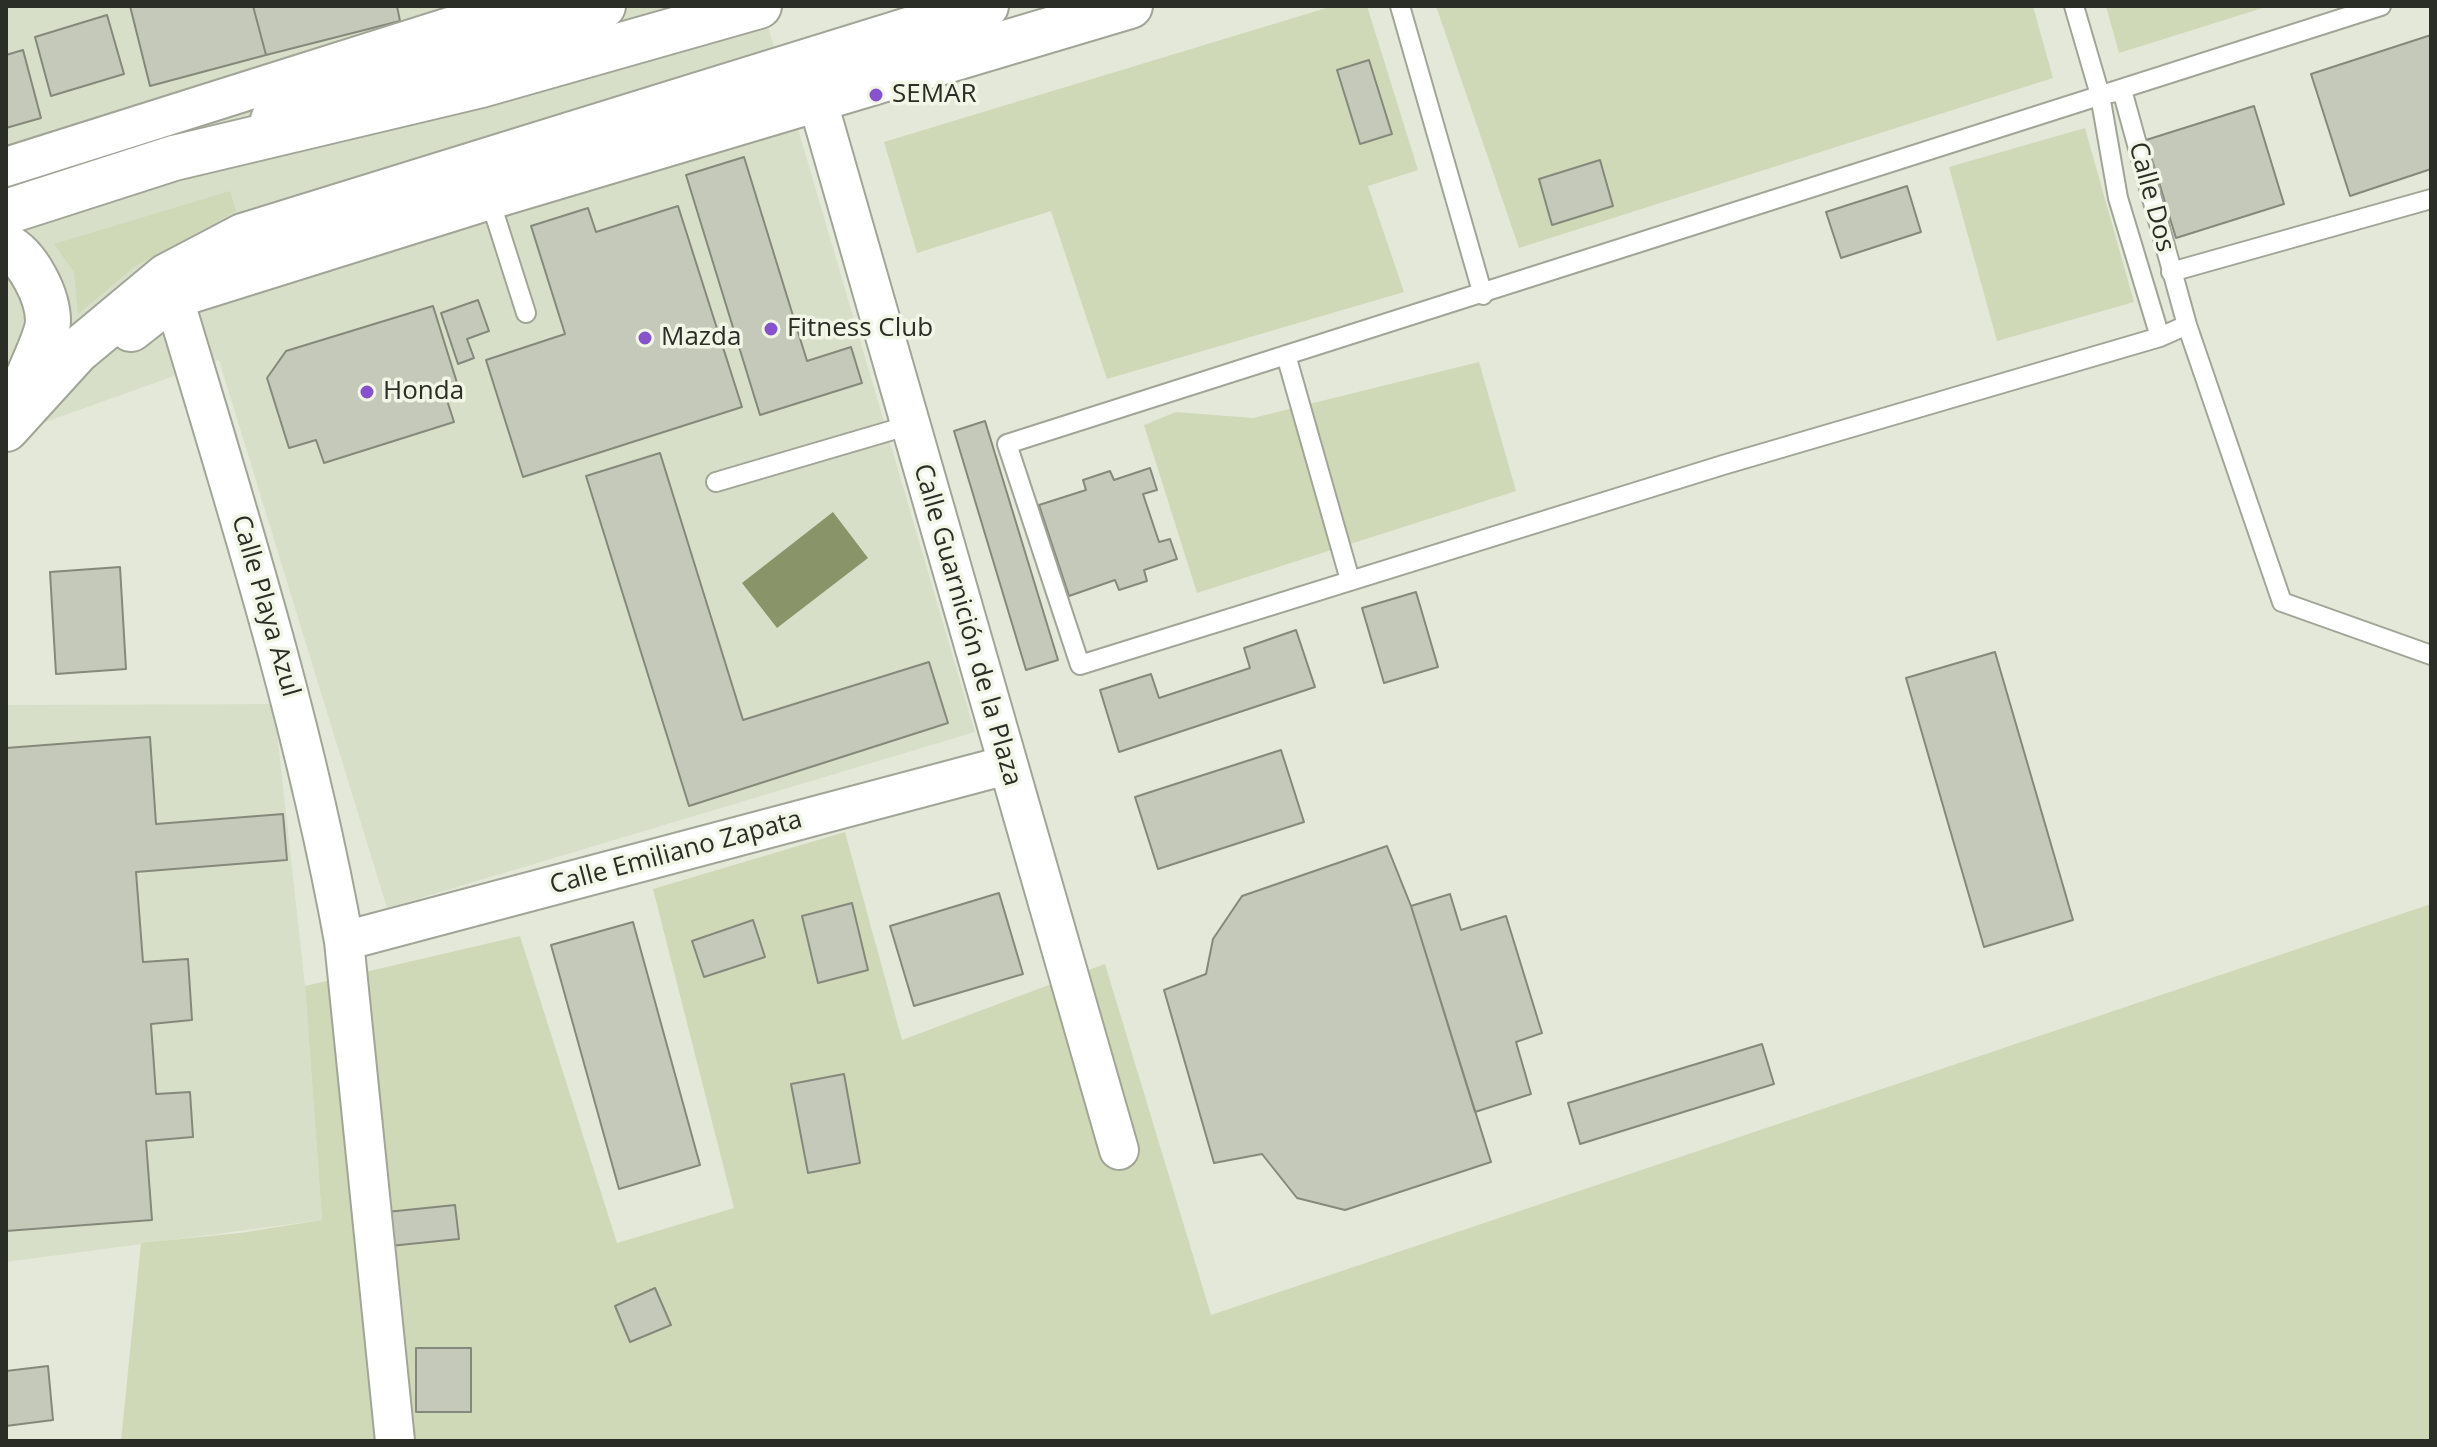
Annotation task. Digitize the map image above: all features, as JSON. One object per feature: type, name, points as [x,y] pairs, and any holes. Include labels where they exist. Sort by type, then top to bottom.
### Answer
[{"type":"main road","points":[[6,212],[174,158],[466,40],[603,6]]},
{"type":"main road","points":[[466,40],[759,6]]},
{"type":"main road","points":[[6,428],[77,351],[243,236],[986,6]]},
{"type":"main road","points":[[170,286],[489,197],[1130,6]]},
{"type":"main road","points":[[6,246],[16,251],[38,284],[48,322],[6,428]]},
{"type":"street","points":[[6,167],[466,40],[516,6]]},
{"type":"street","name":"Calle Guarnición de la Plaza","points":[[817,99],[1119,1150]]},
{"type":"street","name":"Calle Playa Azul","points":[[170,286],[291,697],[344,941],[395,1441]]},
{"type":"street","name":"Calle Emiliano Zapata","points":[[344,941],[1007,765]]},
{"type":"lane","points":[[1400,6],[1483,295]]},
{"type":"lane","name":"Calle Dos","points":[[2074,6],[2100,95],[2118,198],[2160,337]]},
{"type":"lane","points":[[2187,325],[2160,337],[1723,465],[1080,665],[1007,444],[1483,295],[2381,6]]},
{"type":"lane","name":"Calle Dos","points":[[2100,95],[2122,90],[2187,325],[2282,602],[2431,655]]},
{"type":"lane","points":[[489,197],[526,313]]},
{"type":"lane","points":[[2171,272],[2431,199]]},
{"type":"lane","points":[[1286,355],[1350,580]]},
{"type":"lane","points":[[716,482],[910,425]]},
{"type":"shaded area","points":[[6,6],[762,6],[975,732],[387,908],[219,360],[6,436]]},
{"type":"shaded area","points":[[1333,6],[1367,6],[1418,170],[1368,186],[1404,292],[1107,379],[1051,211],[917,253],[884,142]]},
{"type":"shaded area","points":[[1436,6],[2033,6],[2053,78],[1519,248]]},
{"type":"shaded area","points":[[2106,6],[2269,6],[2119,53]]},
{"type":"shaded area","points":[[2085,128],[2134,302],[1997,341],[1949,167]]},
{"type":"shaded area","points":[[230,191],[236,211],[134,267],[78,314],[74,272],[54,244]]},
{"type":"shaded area","points":[[1479,362],[1516,491],[1197,593],[1144,425],[1176,412],[1253,418]]},
{"type":"shaded area","points":[[833,512],[868,558],[777,628],[742,583]]},
{"type":"shaded area","points":[[274,704],[305,986],[322,1220],[6,1262],[6,705]]},
{"type":"shaded area","points":[[845,832],[902,1040],[1105,964],[1211,1315],[2431,904],[2431,1441],[121,1441],[141,1243],[240,1233],[322,1220],[305,986],[520,936],[617,1243],[734,1208],[653,889]]},
{"type":"building","points":[[130,6],[253,6],[266,55],[150,86]]},
{"type":"building","points":[[253,6],[397,6],[400,21],[266,55]]},
{"type":"building","points":[[107,15],[124,74],[51,96],[35,37]]},
{"type":"building","points":[[2431,35],[2431,169],[2350,196],[2311,74]]},
{"type":"building","points":[[23,50],[41,118],[6,128],[6,55]]},
{"type":"building","points":[[1369,60],[1392,134],[1360,144],[1337,70]]},
{"type":"building","points":[[2254,106],[2284,204],[2176,238],[2146,140]]},
{"type":"building","points":[[744,157],[807,361],[851,347],[862,383],[760,415],[686,175]]},
{"type":"building","points":[[1600,160],[1613,206],[1552,225],[1539,179]]},
{"type":"building","points":[[1907,186],[1921,232],[1841,258],[1826,212]]},
{"type":"building","points":[[678,206],[742,407],[523,477],[486,360],[565,334],[531,226],[588,208],[596,232]]},
{"type":"building","points":[[478,300],[489,331],[467,339],[474,358],[458,364],[441,313]]},
{"type":"building","points":[[433,306],[458,386],[444,391],[454,422],[324,463],[316,440],[289,448],[267,378],[286,351]]},
{"type":"building","points":[[985,421],[1058,660],[1026,670],[954,431]]},
{"type":"building","points":[[660,453],[743,720],[929,662],[948,723],[689,806],[586,476]]},
{"type":"building","points":[[1150,468],[1157,490],[1143,494],[1159,542],[1170,539],[1177,559],[1144,570],[1147,581],[1119,590],[1115,580],[1069,596],[1039,505],[1086,490],[1083,480],[1110,471],[1114,480]]},
{"type":"building","points":[[120,567],[126,669],[56,674],[50,572]]},
{"type":"building","points":[[1416,592],[1438,667],[1384,683],[1362,608]]},
{"type":"building","points":[[1296,630],[1315,687],[1119,752],[1100,690],[1151,674],[1159,698],[1250,668],[1244,648]]},
{"type":"building","points":[[1995,652],[2073,920],[1984,947],[1906,678]]},
{"type":"building","points":[[150,737],[156,824],[283,814],[287,860],[136,872],[143,962],[188,959],[192,1020],[151,1024],[156,1094],[190,1092],[193,1137],[146,1141],[152,1220],[6,1231],[6,748]]},
{"type":"building","points":[[1281,750],[1304,822],[1158,869],[1135,797]]},
{"type":"building","points":[[1387,846],[1411,906],[1491,1162],[1345,1210],[1297,1198],[1262,1154],[1214,1163],[1164,990],[1206,974],[1213,939],[1242,896]]},
{"type":"building","points":[[999,893],[1023,974],[914,1006],[890,926]]},
{"type":"building","points":[[1450,894],[1461,930],[1506,916],[1542,1033],[1516,1042],[1531,1094],[1475,1112],[1411,906]]},
{"type":"building","points":[[852,903],[868,970],[818,983],[802,916]]},
{"type":"building","points":[[753,920],[765,957],[704,977],[692,941]]},
{"type":"building","points":[[633,922],[700,1165],[619,1189],[551,945]]},
{"type":"building","points":[[1762,1044],[1774,1084],[1580,1144],[1568,1103]]},
{"type":"building","points":[[844,1074],[860,1163],[808,1173],[791,1084]]},
{"type":"building","points":[[455,1205],[459,1239],[380,1247],[377,1213]]},
{"type":"building","points":[[655,1288],[671,1325],[630,1342],[615,1306]]},
{"type":"building","points":[[416,1348],[471,1348],[471,1412],[416,1412]]},
{"type":"building","points":[[48,1366],[53,1420],[6,1426],[6,1371]]},
{"type":"place","name":"SEMAR","points":[[876,95]]},
{"type":"place","name":"Fitness Club","points":[[771,329]]},
{"type":"place","name":"Mazda","points":[[645,338]]},
{"type":"place","name":"Honda","points":[[367,392]]}]
